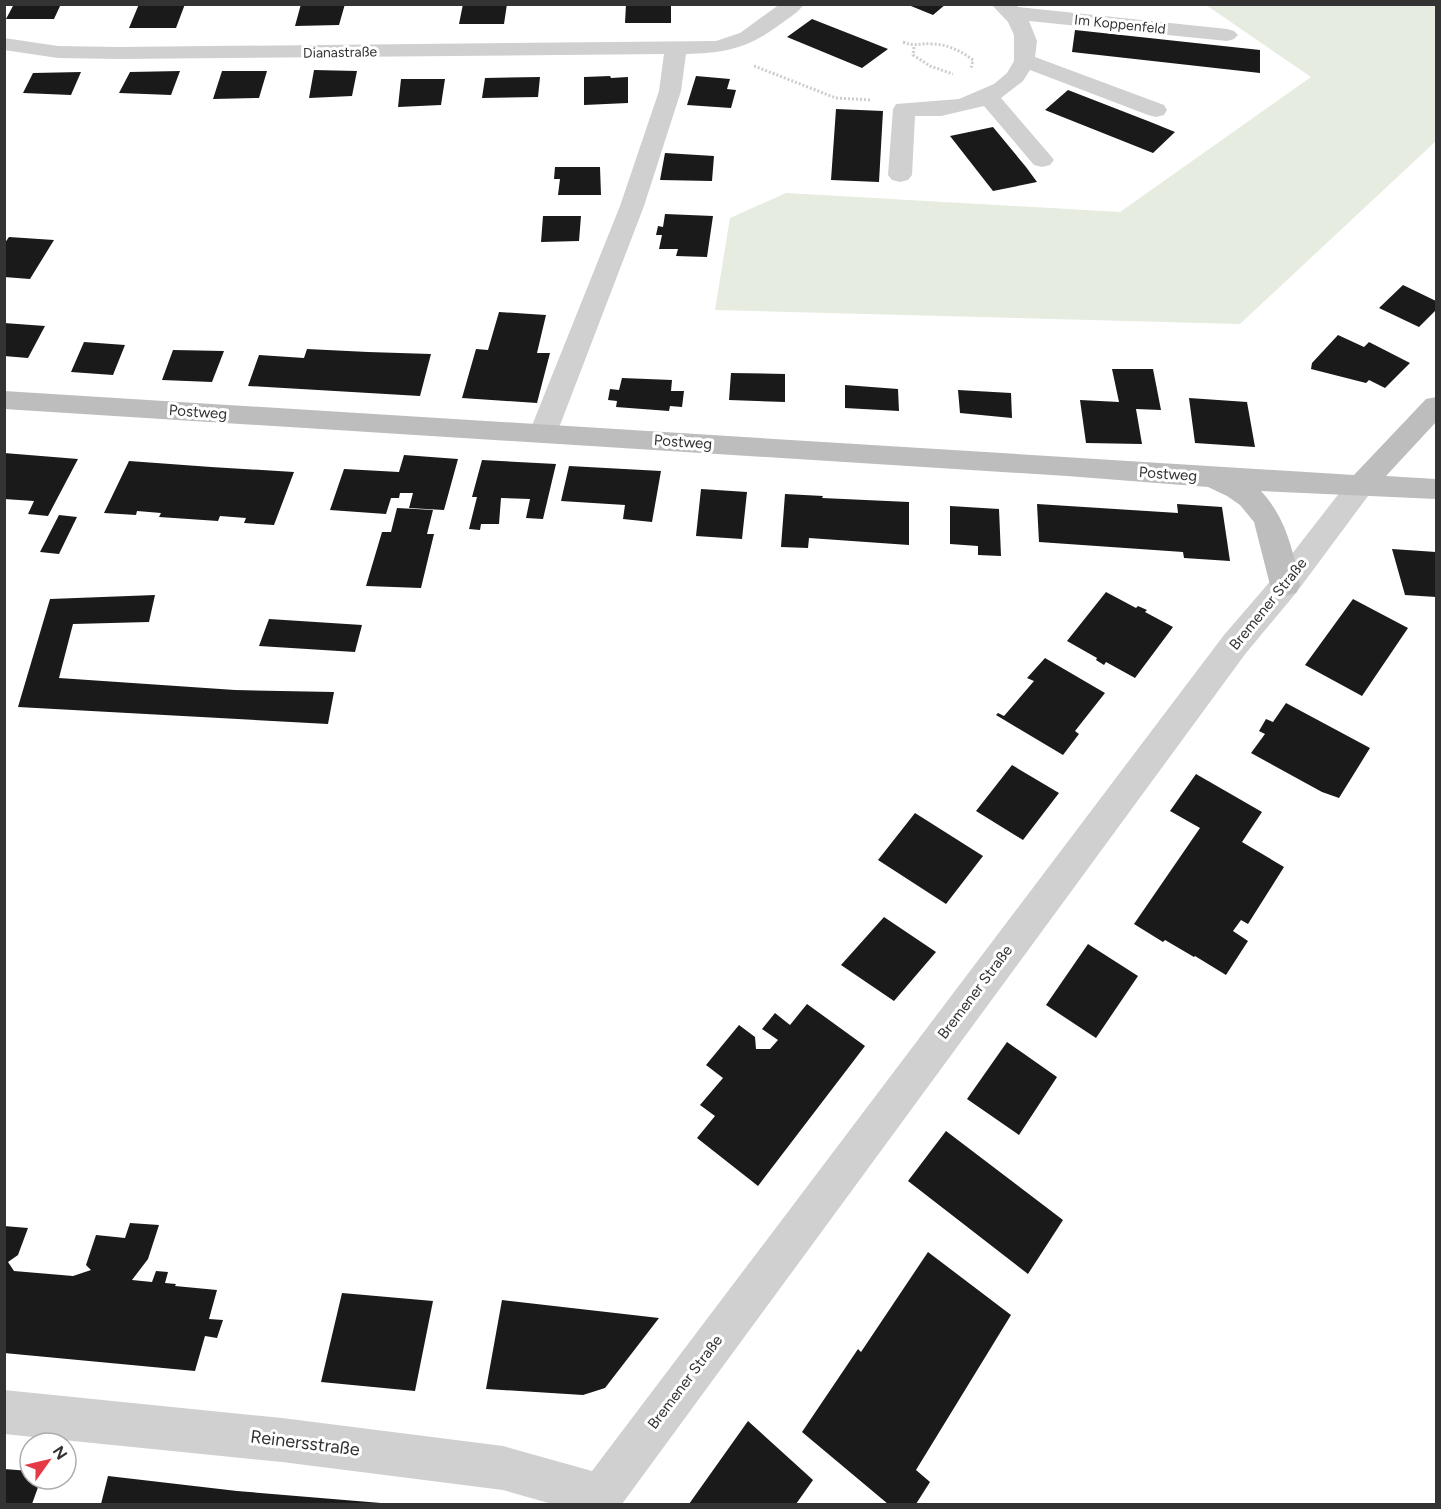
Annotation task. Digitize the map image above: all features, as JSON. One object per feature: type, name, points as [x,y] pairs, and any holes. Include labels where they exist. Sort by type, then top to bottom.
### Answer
[{"type":"main road","name":"Postweg","points":[[4,400],[1437,489]]},
{"type":"main road","points":[[1361,484],[1400,441],[1437,406]]},
{"type":"main road","points":[[1206,476],[1240,490],[1263,510],[1277,548],[1285,585]]},
{"type":"street","name":"Dianastraße","points":[[4,44],[58,52],[119,53],[728,47],[749,36],[794,4]]},
{"type":"street","name":"Im Koppenfeld","points":[[1006,9],[1227,35]]},
{"type":"street","name":"Im Koppenfeld","points":[[1006,9],[1021,25],[1026,38],[1025,60]]},
{"type":"street","points":[[543,433],[632,206],[670,91],[676,48]]},
{"type":"street","points":[[900,175],[904,109],[953,107],[991,95],[1013,80],[1025,60],[1156,110]]},
{"type":"street","points":[[991,95],[1042,160]]},
{"type":"street","name":"Bremener Straße","points":[[598,1500],[1235,644],[1285,585],[1361,484]]},
{"type":"street","name":"Reinersstraße","points":[[4,1412],[282,1440],[503,1468],[598,1500]]},
{"type":"path","points":[[903,42],[914,47],[927,43],[958,50],[973,60],[971,68],[966,72],[950,74],[919,61],[913,55],[914,47]]},
{"type":"path","points":[[728,47],[727,53],[735,58],[836,98],[892,102],[904,109]]},
{"type":"path","points":[[966,72],[991,95]]},
{"type":"shaded area","points":[[1206,5],[1436,5],[1436,141],[1240,324],[715,310],[730,218],[786,193],[1120,212],[1311,77]]},
{"type":"building","points":[[14,4],[61,4],[54,19],[6,19]]},
{"type":"building","points":[[139,4],[185,4],[176,28],[129,28]]},
{"type":"building","points":[[301,4],[345,4],[339,25],[295,26]]},
{"type":"building","points":[[463,4],[507,4],[504,24],[459,24]]},
{"type":"building","points":[[626,4],[671,4],[671,23],[625,23]]},
{"type":"building","points":[[906,4],[946,4],[933,15]]},
{"type":"building","points":[[812,19],[888,49],[862,68],[787,37]]},
{"type":"building","points":[[1075,30],[1260,50],[1260,73],[1072,52]]},
{"type":"building","points":[[314,70],[357,71],[352,96],[309,98]]},
{"type":"building","points":[[180,71],[171,95],[119,93],[130,72]]},
{"type":"building","points":[[222,71],[267,71],[259,98],[213,99]]},
{"type":"building","points":[[81,72],[71,95],[23,93],[33,73]]},
{"type":"building","points":[[610,76],[611,78],[628,77],[628,103],[584,105],[584,77]]},
{"type":"building","points":[[696,76],[730,79],[727,89],[736,90],[731,108],[687,105]]},
{"type":"building","points":[[540,77],[538,97],[482,98],[485,78]]},
{"type":"building","points":[[401,79],[445,79],[441,105],[398,107]]},
{"type":"building","points":[[1068,90],[1175,132],[1153,153],[1045,110]]},
{"type":"building","points":[[836,109],[883,111],[879,182],[831,180]]},
{"type":"building","points":[[993,127],[1037,182],[993,191],[950,136]]},
{"type":"building","points":[[665,153],[714,156],[712,181],[660,180]]},
{"type":"building","points":[[555,167],[600,167],[601,195],[558,195],[560,179],[554,179]]},
{"type":"building","points":[[665,214],[713,216],[707,257],[676,256],[678,249],[659,249],[662,235],[656,235],[658,226],[663,227]]},
{"type":"building","points":[[543,216],[581,216],[579,241],[541,242]]},
{"type":"building","points":[[9,237],[54,240],[30,279],[4,277],[4,244]]},
{"type":"building","points":[[1403,285],[1436,301],[1436,310],[1419,327],[1379,308]]},
{"type":"building","points":[[499,312],[546,315],[537,353],[550,353],[537,403],[462,398],[476,349],[488,350]]},
{"type":"building","points":[[4,323],[45,326],[28,358],[4,356]]},
{"type":"building","points":[[1338,335],[1364,347],[1369,342],[1410,363],[1385,388],[1369,380],[1366,383],[1311,369],[1312,363]]},
{"type":"building","points":[[84,342],[125,345],[113,375],[71,372]]},
{"type":"building","points":[[307,349],[431,354],[420,396],[248,386],[259,355],[304,358]]},
{"type":"building","points":[[173,350],[224,351],[212,382],[162,380]]},
{"type":"building","points":[[1112,369],[1153,369],[1161,410],[1136,409],[1142,444],[1086,443],[1080,400],[1119,402]]},
{"type":"building","points":[[731,373],[785,374],[785,402],[729,400]]},
{"type":"building","points":[[622,378],[672,380],[671,391],[684,391],[682,407],[670,406],[669,411],[616,407],[617,401],[608,400],[610,389],[619,390]]},
{"type":"building","points":[[845,385],[898,389],[899,411],[845,408]]},
{"type":"building","points":[[958,390],[1011,393],[1012,418],[960,413]]},
{"type":"building","points":[[1189,398],[1247,402],[1255,447],[1195,443]]},
{"type":"building","points":[[4,453],[78,459],[48,516],[28,514],[34,501],[4,499]]},
{"type":"building","points":[[404,455],[458,459],[444,510],[409,508],[413,493],[400,493],[399,498],[391,498],[386,514],[330,510],[344,469],[399,472]]},
{"type":"building","points":[[482,460],[556,464],[543,519],[526,518],[530,499],[501,498],[499,524],[481,524],[480,530],[469,529],[477,497],[472,497]]},
{"type":"building","points":[[129,461],[294,472],[274,525],[244,523],[246,518],[220,516],[218,521],[159,517],[161,513],[137,511],[136,515],[104,513]]},
{"type":"building","points":[[569,466],[661,471],[652,522],[623,519],[625,505],[561,501]]},
{"type":"building","points":[[701,489],[747,492],[742,539],[696,536]]},
{"type":"building","points":[[785,494],[909,502],[909,545],[809,538],[808,548],[781,547]]},
{"type":"building","points":[[1037,504],[1178,513],[1177,504],[1222,507],[1230,561],[1184,558],[1183,552],[1039,542]]},
{"type":"building","points":[[950,506],[999,509],[1001,556],[978,555],[978,546],[950,544]]},
{"type":"building","points":[[397,508],[433,510],[427,534],[434,534],[421,588],[366,586],[382,532],[391,532]]},
{"type":"building","points":[[59,515],[77,517],[59,554],[40,552]]},
{"type":"building","points":[[1392,549],[1436,552],[1436,597],[1405,595]]},
{"type":"building","points":[[1106,592],[1136,608],[1138,606],[1147,610],[1145,612],[1173,627],[1135,678],[1106,662],[1104,665],[1096,660],[1097,658],[1067,641]]},
{"type":"building","points":[[155,595],[149,622],[73,624],[59,678],[235,690],[334,692],[328,724],[18,707],[50,599]]},
{"type":"building","points":[[1353,599],[1408,628],[1362,696],[1305,665]]},
{"type":"building","points":[[269,619],[362,625],[355,652],[259,646]]},
{"type":"building","points":[[1045,658],[1105,693],[1075,731],[1079,734],[1063,755],[996,715],[998,713],[1004,716],[1034,681],[1027,678]]},
{"type":"building","points":[[1286,703],[1370,748],[1339,798],[1322,792],[1251,753],[1265,734],[1259,731],[1266,719],[1273,722]]},
{"type":"building","points":[[1012,765],[1059,793],[1023,840],[976,811]]},
{"type":"building","points":[[1196,774],[1262,812],[1242,842],[1284,867],[1248,924],[1241,920],[1233,931],[1248,941],[1226,975],[1134,924],[1200,828],[1170,811]]},
{"type":"building","points":[[915,813],[983,856],[946,904],[878,860]]},
{"type":"building","points":[[884,917],[936,952],[894,1001],[841,965]]},
{"type":"building","points":[[1088,944],[1138,976],[1096,1038],[1046,1005]]},
{"type":"building","points":[[807,1004],[865,1046],[758,1186],[697,1138],[715,1116],[700,1105],[723,1078],[706,1065],[739,1025],[755,1037],[756,1049],[770,1049],[778,1040],[762,1029],[775,1013],[790,1025]]},
{"type":"building","points":[[1007,1042],[1057,1077],[1019,1135],[967,1099]]},
{"type":"building","points":[[946,1131],[1063,1220],[1028,1274],[908,1181]]},
{"type":"building","points":[[130,1223],[159,1225],[148,1259],[132,1280],[152,1282],[156,1271],[168,1272],[165,1283],[217,1290],[209,1319],[223,1320],[217,1338],[205,1336],[195,1371],[4,1353],[4,1226],[28,1228],[18,1255],[8,1262],[14,1271],[73,1276],[91,1270],[86,1265],[96,1235],[125,1238]]},
{"type":"building","points":[[928,1252],[1011,1315],[916,1470],[930,1482],[916,1504],[888,1504],[802,1432],[858,1349],[861,1352]]},
{"type":"building","points":[[342,1293],[433,1301],[415,1391],[321,1382]]},
{"type":"building","points":[[502,1300],[659,1318],[605,1388],[583,1395],[486,1389]]},
{"type":"building","points":[[748,1421],[813,1480],[796,1504],[689,1504]]},
{"type":"building","points":[[4,1469],[18,1470],[18,1491],[37,1491],[32,1504],[4,1504]]},
{"type":"building","points":[[108,1476],[237,1491],[393,1504],[101,1504]]}]
